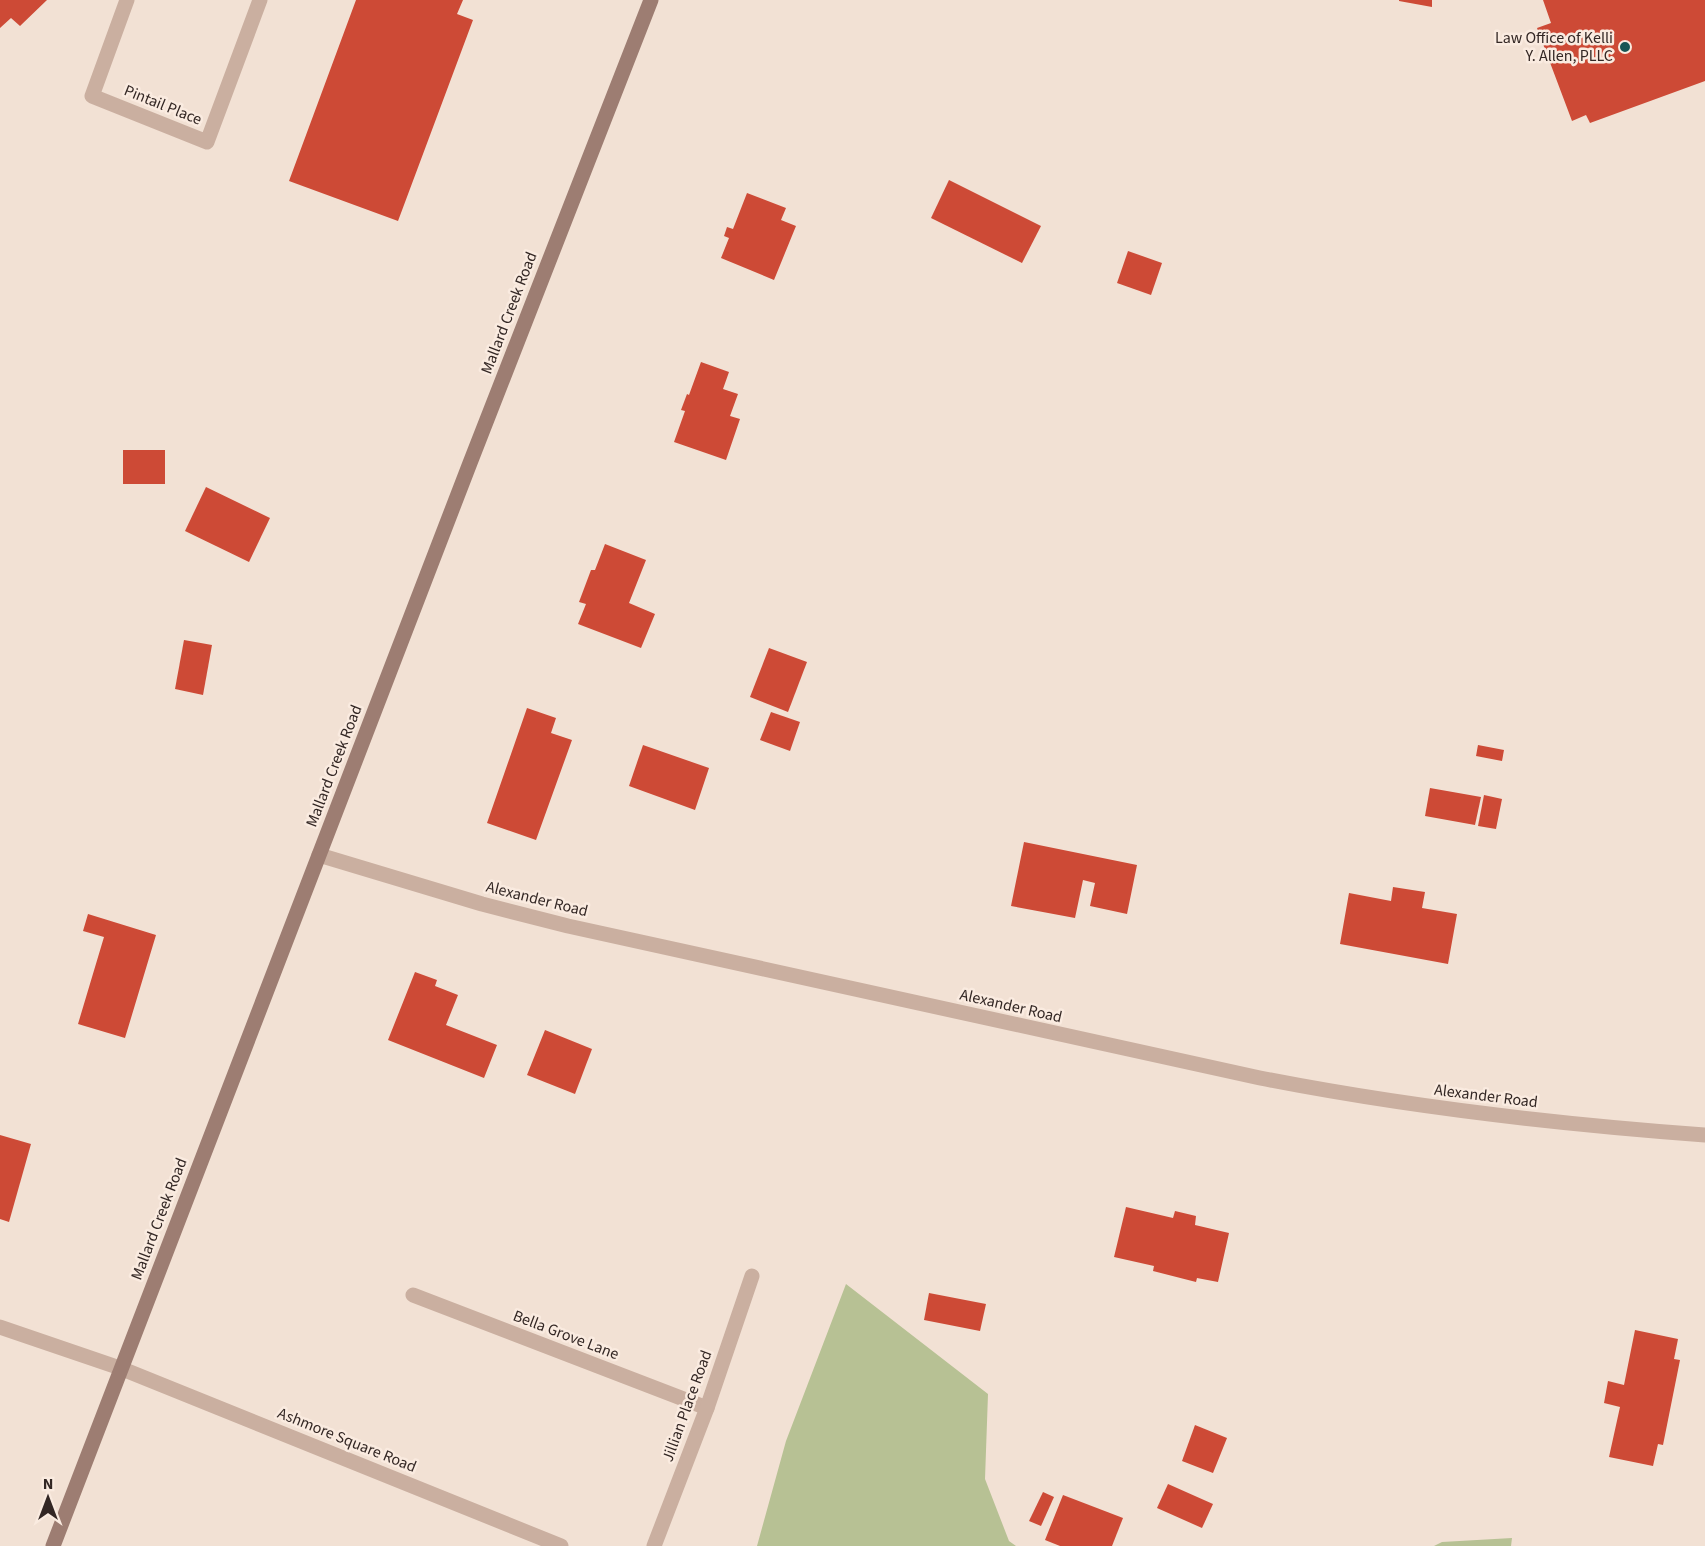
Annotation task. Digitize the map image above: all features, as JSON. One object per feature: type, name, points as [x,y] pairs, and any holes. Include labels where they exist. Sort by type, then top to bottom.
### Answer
[{"type":"main road","name":"Mallard Creek Road","points":[[53,1546],[651,0]]},
{"type":"street","name":"Pintail Place","points":[[126,0],[92,96],[207,142],[260,0]]},
{"type":"street","name":"Alexander Road","points":[[319,855],[482,904],[568,926],[1249,1076],[1340,1093],[1521,1119],[1705,1135]]},
{"type":"street","name":"Jillian Place Road","points":[[654,1546],[707,1408],[752,1276]]},
{"type":"street","name":"Bella Grove Lane","points":[[413,1295],[707,1408]]},
{"type":"street","name":"Ashmore Square Road","points":[[0,1327],[120,1368],[561,1546]]},
{"type":"green space","points":[[846,1284],[988,1394],[985,1479],[1009,1541],[1016,1546],[757,1546],[786,1441]]},
{"type":"green space","points":[[1512,1538],[1511,1546],[1434,1546],[1442,1542]]},
{"type":"building","points":[[0,0],[47,0],[20,26],[11,18],[0,28]]},
{"type":"building","points":[[356,0],[463,0],[457,14],[473,20],[398,221],[289,181]]},
{"type":"building","points":[[1432,0],[1432,7],[1399,1]]},
{"type":"building","name":"Law Office of Kelli Y. Allen, PLLC","points":[[1543,0],[1705,0],[1705,81],[1590,123],[1586,115],[1572,121],[1537,28],[1551,23]]},
{"type":"building","points":[[949,180],[1041,226],[1022,263],[931,218]]},
{"type":"building","points":[[747,193],[786,208],[781,220],[796,226],[774,280],[721,258],[729,238],[724,236],[727,227],[733,229]]},
{"type":"building","points":[[1128,251],[1162,263],[1151,295],[1117,283]]},
{"type":"building","points":[[701,362],[729,372],[723,389],[738,394],[730,416],[740,419],[726,460],[674,442],[685,411],[681,410]]},
{"type":"building","points":[[123,450],[165,450],[165,484],[123,484]]},
{"type":"building","points":[[206,487],[270,518],[249,562],[185,531]]},
{"type":"building","points":[[605,544],[646,560],[629,603],[655,614],[641,648],[578,624],[586,604],[579,602],[591,570],[595,570]]},
{"type":"building","points":[[184,640],[212,645],[203,695],[175,689]]},
{"type":"building","points":[[769,648],[807,662],[788,712],[750,697]]},
{"type":"building","points":[[527,708],[556,718],[551,733],[572,740],[536,840],[487,823]]},
{"type":"building","points":[[771,712],[800,722],[790,751],[760,740]]},
{"type":"building","points":[[643,745],[709,768],[695,810],[629,786]]},
{"type":"building","points":[[1478,745],[1504,750],[1502,761],[1476,756]]},
{"type":"building","points":[[1430,788],[1481,797],[1475,825],[1425,816]]},
{"type":"building","points":[[1484,795],[1502,799],[1496,829],[1478,826]]},
{"type":"building","points":[[1024,842],[1137,865],[1127,914],[1090,906],[1095,883],[1083,880],[1075,918],[1011,906]]},
{"type":"building","points":[[1393,887],[1425,892],[1422,908],[1457,914],[1448,964],[1340,944],[1349,893],[1391,901]]},
{"type":"building","points":[[88,914],[156,935],[125,1038],[78,1024],[104,937],[83,931]]},
{"type":"building","points":[[415,972],[437,980],[435,986],[458,995],[446,1025],[497,1045],[484,1078],[388,1040]]},
{"type":"building","points":[[545,1030],[592,1049],[575,1094],[527,1075]]},
{"type":"building","points":[[0,1135],[31,1144],[9,1222],[0,1219]]},
{"type":"building","points":[[1126,1207],[1173,1218],[1175,1211],[1196,1216],[1195,1225],[1229,1233],[1218,1282],[1197,1278],[1196,1282],[1153,1271],[1154,1266],[1114,1257]]},
{"type":"building","points":[[929,1293],[986,1304],[980,1331],[924,1320]]},
{"type":"building","points":[[1635,1330],[1678,1339],[1674,1359],[1680,1360],[1663,1445],[1658,1444],[1653,1466],[1609,1457],[1620,1407],[1604,1403],[1608,1381],[1624,1385]]},
{"type":"building","points":[[1195,1425],[1227,1438],[1213,1473],[1182,1461]]},
{"type":"building","points":[[1168,1484],[1213,1504],[1202,1528],[1157,1508]]},
{"type":"building","points":[[1043,1492],[1054,1497],[1041,1526],[1029,1521]]},
{"type":"building","points":[[1063,1495],[1123,1518],[1112,1546],[1060,1546],[1045,1540]]},
{"type":"place","name":"Law Office of Kelli Y. Allen, PLLC","points":[[1625,47]]}]
